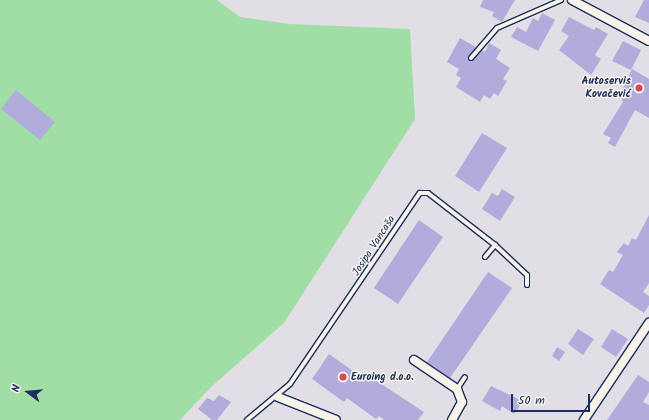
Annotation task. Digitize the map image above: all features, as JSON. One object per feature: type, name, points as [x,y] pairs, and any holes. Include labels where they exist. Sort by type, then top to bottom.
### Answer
[{"type":"street","points":[[572,0],[649,41]]},
{"type":"street","points":[[584,420],[649,323]]},
{"type":"street","points":[[414,360],[457,389],[462,402],[452,420]]},
{"type":"street","points":[[278,396],[336,420]]},
{"type":"lane","points":[[471,58],[497,28],[561,0]]},
{"type":"lane","name":"Josipa Vancaša","points":[[247,420],[262,405],[278,396],[330,330],[420,193],[428,193],[495,245],[527,275],[527,285]]},
{"type":"lane","points":[[485,257],[495,245]]},
{"type":"lane","points":[[457,389],[465,377]]},
{"type":"green space","points":[[0,0],[217,0],[240,17],[289,24],[410,29],[415,119],[284,323],[212,386],[180,420],[0,420]]},
{"type":"building","points":[[483,0],[515,0],[502,22],[492,16],[494,12],[480,7]]},
{"type":"building","points":[[644,0],[649,0],[649,23],[635,17]]},
{"type":"building","points":[[542,13],[555,20],[538,51],[511,37],[517,27],[526,32],[533,18],[538,21]]},
{"type":"building","points":[[569,17],[594,30],[596,27],[608,34],[595,55],[601,59],[591,75],[559,50],[569,36],[561,31]]},
{"type":"building","points":[[460,38],[476,47],[468,57],[470,61],[482,50],[485,52],[489,43],[501,50],[496,59],[510,68],[503,79],[507,81],[498,96],[494,93],[490,99],[484,95],[480,102],[456,87],[461,78],[456,75],[459,69],[447,62]]},
{"type":"building","points":[[623,41],[641,50],[631,70],[612,61]]},
{"type":"building","points":[[632,69],[649,79],[649,118],[635,110],[615,147],[608,143],[611,138],[603,134],[623,102],[620,95]]},
{"type":"building","points":[[16,90],[55,122],[40,140],[1,109]]},
{"type":"building","points":[[482,133],[507,148],[479,192],[455,176]]},
{"type":"building","points":[[502,189],[515,197],[500,221],[482,209],[492,193],[498,196]]},
{"type":"building","points":[[649,215],[649,283],[643,292],[649,296],[649,305],[644,313],[600,284],[609,270],[613,272],[623,255],[617,252],[624,243],[628,246],[632,238],[636,240]]},
{"type":"building","points":[[419,220],[443,237],[398,304],[374,288]]},
{"type":"building","points":[[488,272],[512,288],[450,378],[427,362]]},
{"type":"building","points":[[578,329],[594,339],[583,355],[568,344]]},
{"type":"building","points":[[612,329],[628,339],[616,357],[601,347]]},
{"type":"building","points":[[557,347],[565,352],[559,361],[552,356]]},
{"type":"building","points":[[329,354],[360,376],[363,372],[424,412],[418,420],[384,420],[379,416],[376,419],[347,398],[344,402],[312,379]]},
{"type":"building","points":[[638,375],[649,382],[649,392],[643,402],[649,405],[649,420],[607,420]]},
{"type":"building","points":[[491,386],[523,401],[514,414],[502,406],[500,411],[482,401]]},
{"type":"building","points":[[219,395],[231,402],[217,420],[212,420],[198,409],[207,398],[214,401]]},
{"type":"place","name":"Autoservis Kovačević","points":[[639,88]]},
{"type":"place","name":"Euroing d.o.o.","points":[[343,377]]}]
